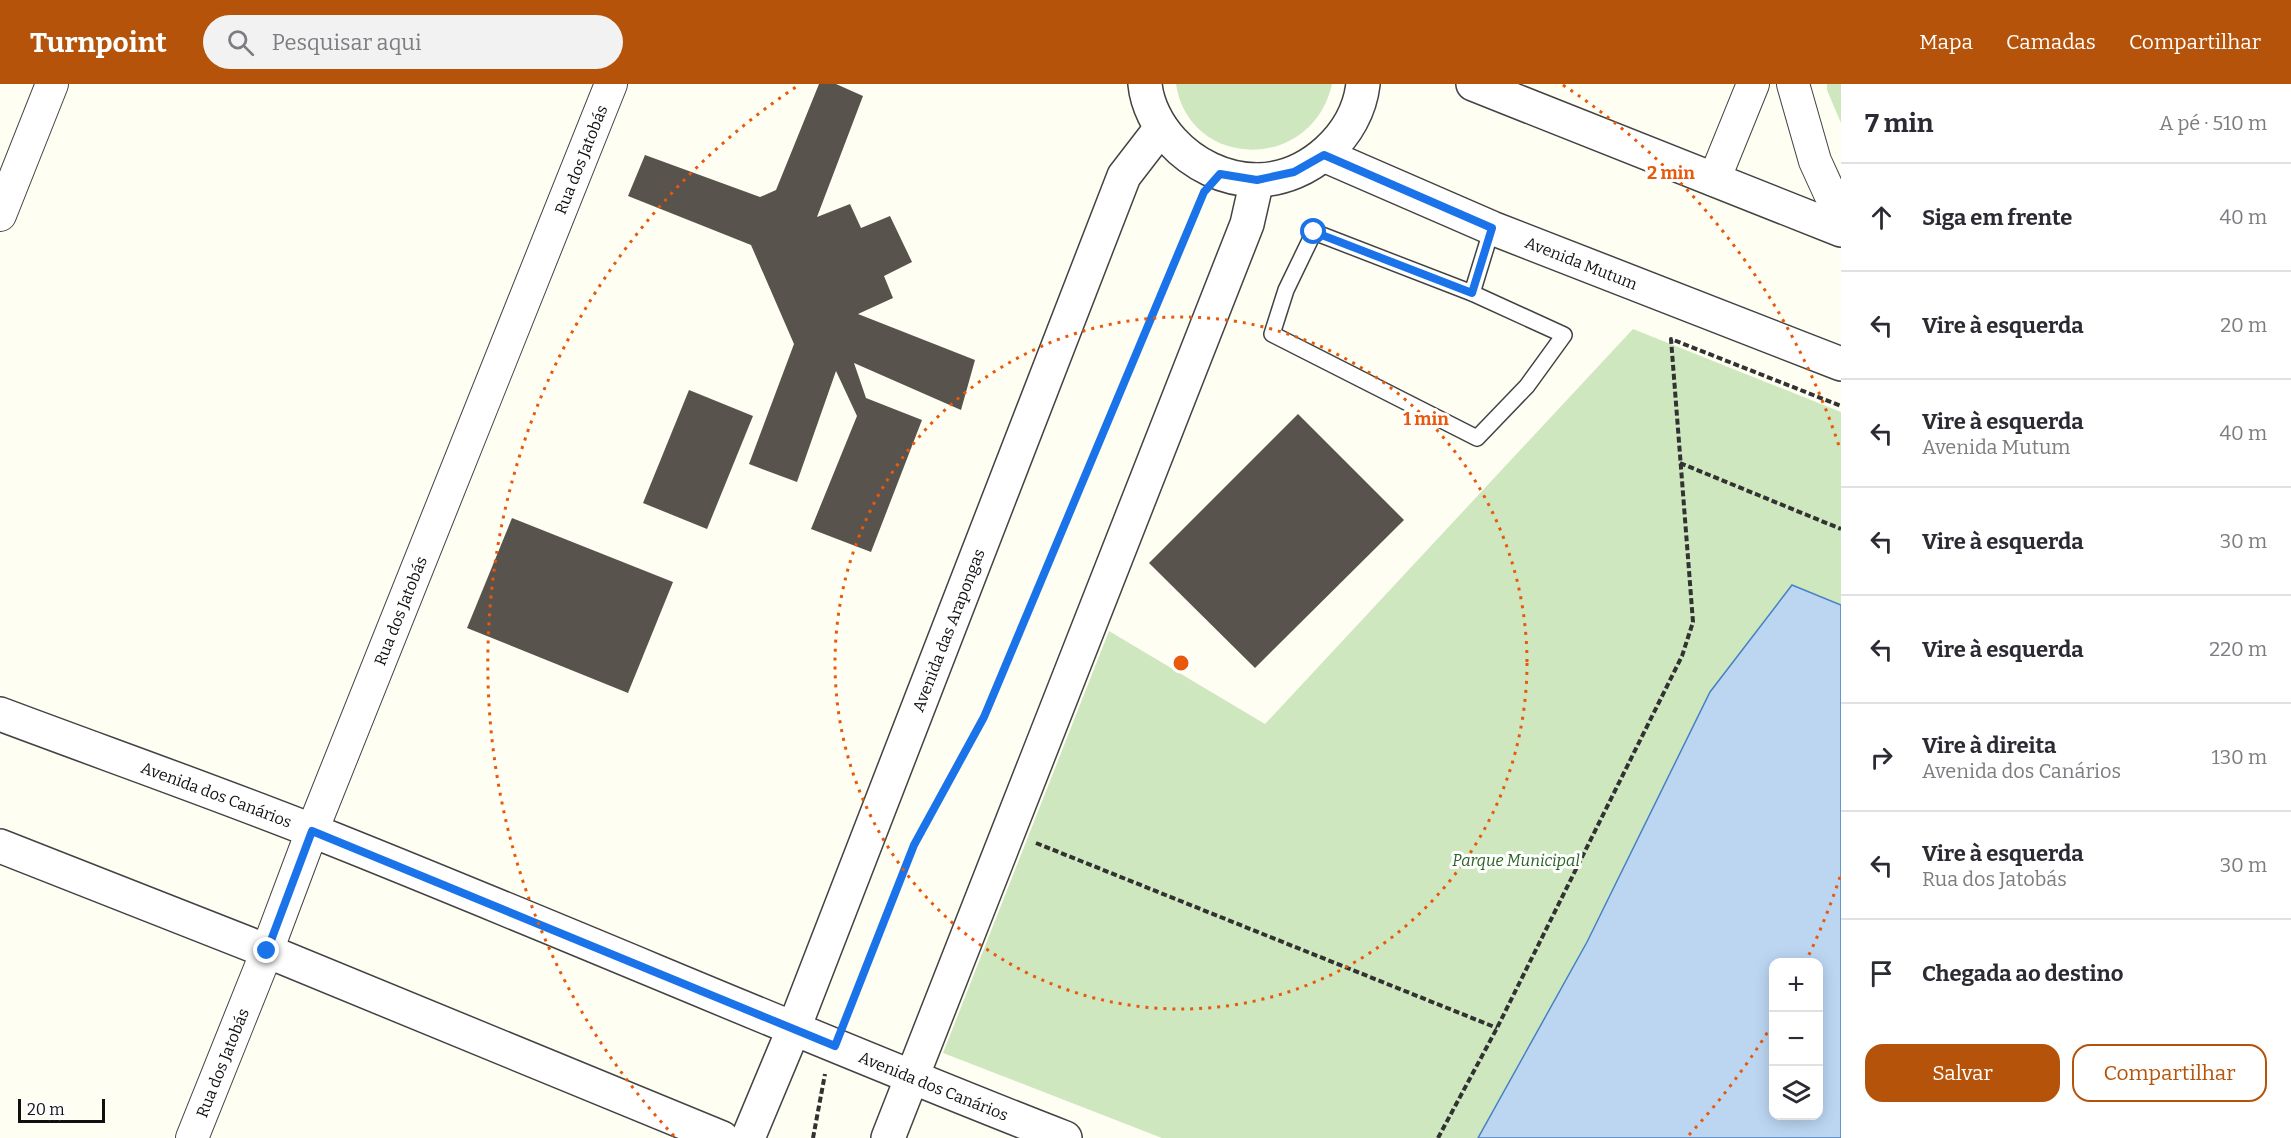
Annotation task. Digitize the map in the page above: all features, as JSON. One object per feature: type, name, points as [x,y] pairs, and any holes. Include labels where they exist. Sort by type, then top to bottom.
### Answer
[{"type":"street","points":[[0,215],[52,84]]},
{"type":"street","name":"Rua dos Jatobás","points":[[192,1138],[312,831],[611,84]]},
{"type":"street","points":[[1141,87],[1161,128],[1186,156],[1220,174],[1257,180],[1294,172],[1324,155],[1347,130],[1361,99],[1363,84]]},
{"type":"street","points":[[1473,84],[1841,230]]},
{"type":"street","points":[[1714,180],[1753,84]]},
{"type":"street","points":[[1793,84],[1815,161],[1841,218]]},
{"type":"street","name":"Avenida das Arapongas","points":[[748,1138],[794,1028],[1124,176],[1161,128]]},
{"type":"street","name":"Avenida Mutum","points":[[1324,155],[1492,228],[1841,364]]},
{"type":"street","points":[[888,1138],[1247,224],[1257,180]]},
{"type":"street","name":"Avenida dos Canários","points":[[0,714],[312,831],[794,1028],[912,1079],[1065,1138]]},
{"type":"street","points":[[0,846],[267,951],[722,1138]]},
{"type":"lane","points":[[1472,293],[1492,228]]},
{"type":"lane","points":[[1314,232],[1472,293],[1564,335],[1527,386],[1476,438],[1272,334],[1286,290],[1314,232]]},
{"type":"path","points":[[813,1138],[824,1077],[914,845],[984,717],[1204,192],[1220,174]]},
{"type":"path","points":[[1438,1138],[1497,1028],[1682,656],[1693,622],[1671,339],[1841,406]]},
{"type":"path","points":[[1680,463],[1841,529]]},
{"type":"path","points":[[1008,832],[1497,1028]]},
{"type":"green space","points":[[1176,84],[1332,84],[1320,113],[1301,134],[1277,146],[1251,150],[1226,145],[1203,133],[1186,112]]},
{"type":"green space","points":[[1827,84],[1841,84],[1841,123],[1827,90]]},
{"type":"green space","name":"Parque Municipal","points":[[1633,329],[1841,412],[1841,1138],[1162,1138],[943,1053],[1109,631],[1265,724]]},
{"type":"water","points":[[1792,585],[1841,605],[1841,1138],[1478,1138],[1587,942],[1710,692]]},
{"type":"building","points":[[819,84],[836,84],[863,96],[817,217],[850,204],[861,228],[890,216],[912,262],[884,276],[893,298],[858,314],[975,360],[961,410],[854,363],[866,398],[922,420],[871,552],[811,529],[857,416],[836,371],[797,482],[749,464],[794,344],[751,245],[628,196],[645,155],[760,197],[776,190]]},
{"type":"building","points":[[689,390],[753,416],[707,529],[643,503]]},
{"type":"building","points":[[1298,414],[1404,520],[1255,668],[1149,563]]},
{"type":"building","points":[[512,518],[673,582],[628,693],[467,628]]},
{"type":"route","points":[[267,951],[312,831],[835,1046],[914,845],[984,717],[1204,192],[1220,174],[1257,180],[1294,172],[1324,155],[1492,228],[1472,293],[1314,232]]}]
